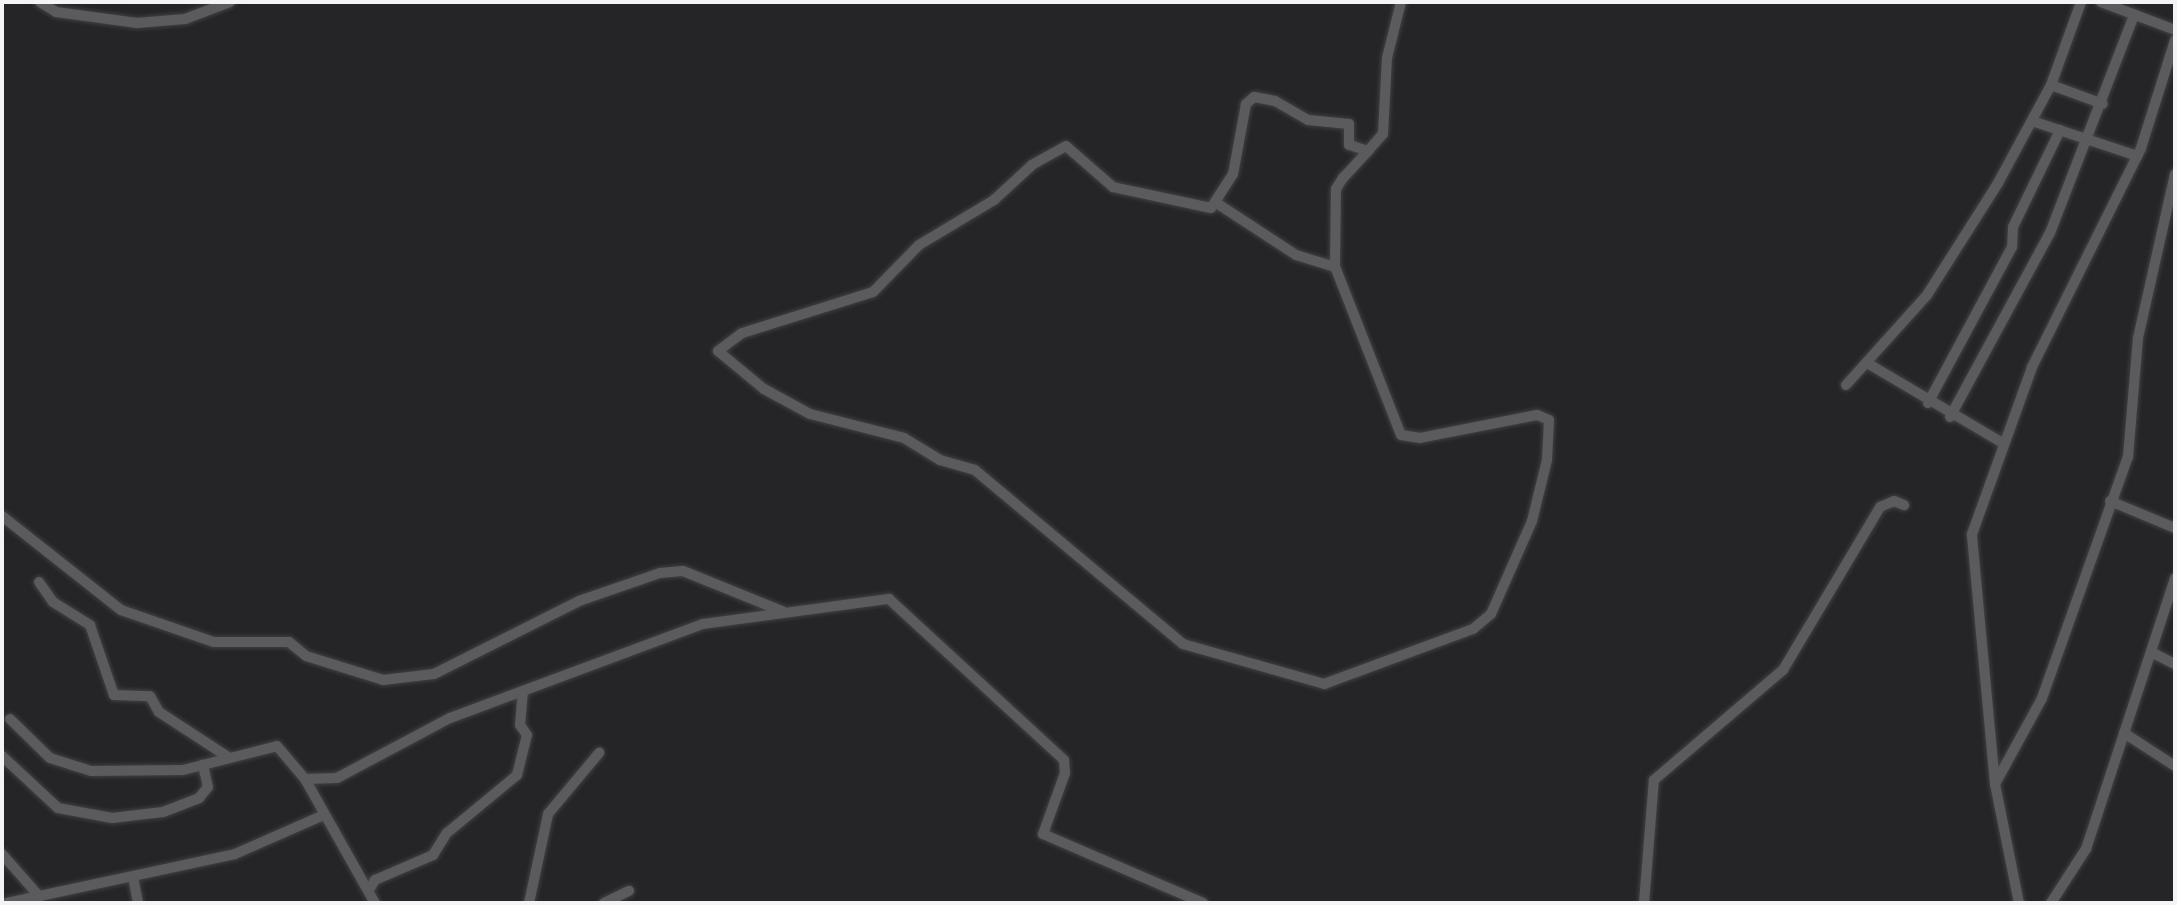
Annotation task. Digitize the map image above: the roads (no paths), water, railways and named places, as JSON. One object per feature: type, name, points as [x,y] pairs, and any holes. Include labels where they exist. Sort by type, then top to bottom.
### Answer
[{"type":"street","points":[[40,2],[55,12],[136,23],[194,17],[230,2]]},
{"type":"street","points":[[1335,267],[1296,255],[1218,204],[1113,187],[1066,146],[1032,165],[994,201],[919,245],[873,292],[742,333],[718,351],[764,388],[810,414],[904,438],[940,460],[975,470],[1101,582],[1183,644],[1324,684],[1486,620],[1532,521],[1549,442],[1549,420],[1543,415],[1420,438],[1401,435],[1335,267],[1336,189],[1368,151],[1386,120],[1387,58],[1401,2]]},
{"type":"street","points":[[1846,385],[1927,295],[2051,85],[2081,2]]},
{"type":"street","points":[[2101,2],[2175,30]]},
{"type":"street","points":[[1950,416],[2050,233],[2089,139],[2134,15]]},
{"type":"street","points":[[2019,903],[1995,784],[1972,534],[2032,366],[2137,156],[2175,40]]},
{"type":"street","points":[[2051,85],[2102,104]]},
{"type":"street","points":[[1218,204],[1233,174],[1245,104],[1254,97],[1275,101],[1308,120],[1349,124],[1349,145],[1368,151]]},
{"type":"street","points":[[2032,121],[2137,156]]},
{"type":"street","points":[[1928,403],[2012,247],[2013,227],[2060,130]]},
{"type":"street","points":[[1995,784],[2042,698],[2110,501],[2128,457],[2138,338],[2175,174]]},
{"type":"street","points":[[1867,363],[1950,416],[2003,443]]},
{"type":"street","points":[[1644,903],[1654,780],[1783,670],[1880,507],[1894,500],[1904,505]]},
{"type":"street","points":[[2110,501],[2175,527]]},
{"type":"street","points":[[2,516],[121,610],[214,642],[287,641],[306,656],[383,680],[434,674],[579,601],[660,573],[683,571],[784,612]]},
{"type":"street","points":[[2051,903],[2087,849],[2175,578]]},
{"type":"street","points":[[39,582],[53,602],[90,625],[114,695],[149,696],[159,712],[228,757]]},
{"type":"street","points":[[305,779],[325,782],[355,771],[450,719],[703,624],[887,599],[897,603],[1064,760],[1065,773],[1042,834],[1203,903]]},
{"type":"street","points":[[2151,652],[2175,664]]},
{"type":"street","points":[[369,890],[375,880],[433,855],[447,833],[517,775],[527,736],[520,725],[523,693]]},
{"type":"street","points":[[10,719],[62,765],[100,771],[203,765],[277,746],[305,779],[375,903]]},
{"type":"street","points":[[2124,733],[2175,766]]},
{"type":"street","points":[[529,903],[548,814],[599,753]]},
{"type":"street","points":[[2,755],[58,808],[112,818],[163,812],[199,798],[208,787],[203,765]]},
{"type":"street","points":[[7,903],[245,851],[324,815]]},
{"type":"street","points":[[2,854],[39,896]]},
{"type":"street","points":[[132,877],[138,903]]},
{"type":"street","points":[[604,903],[629,891]]}]
